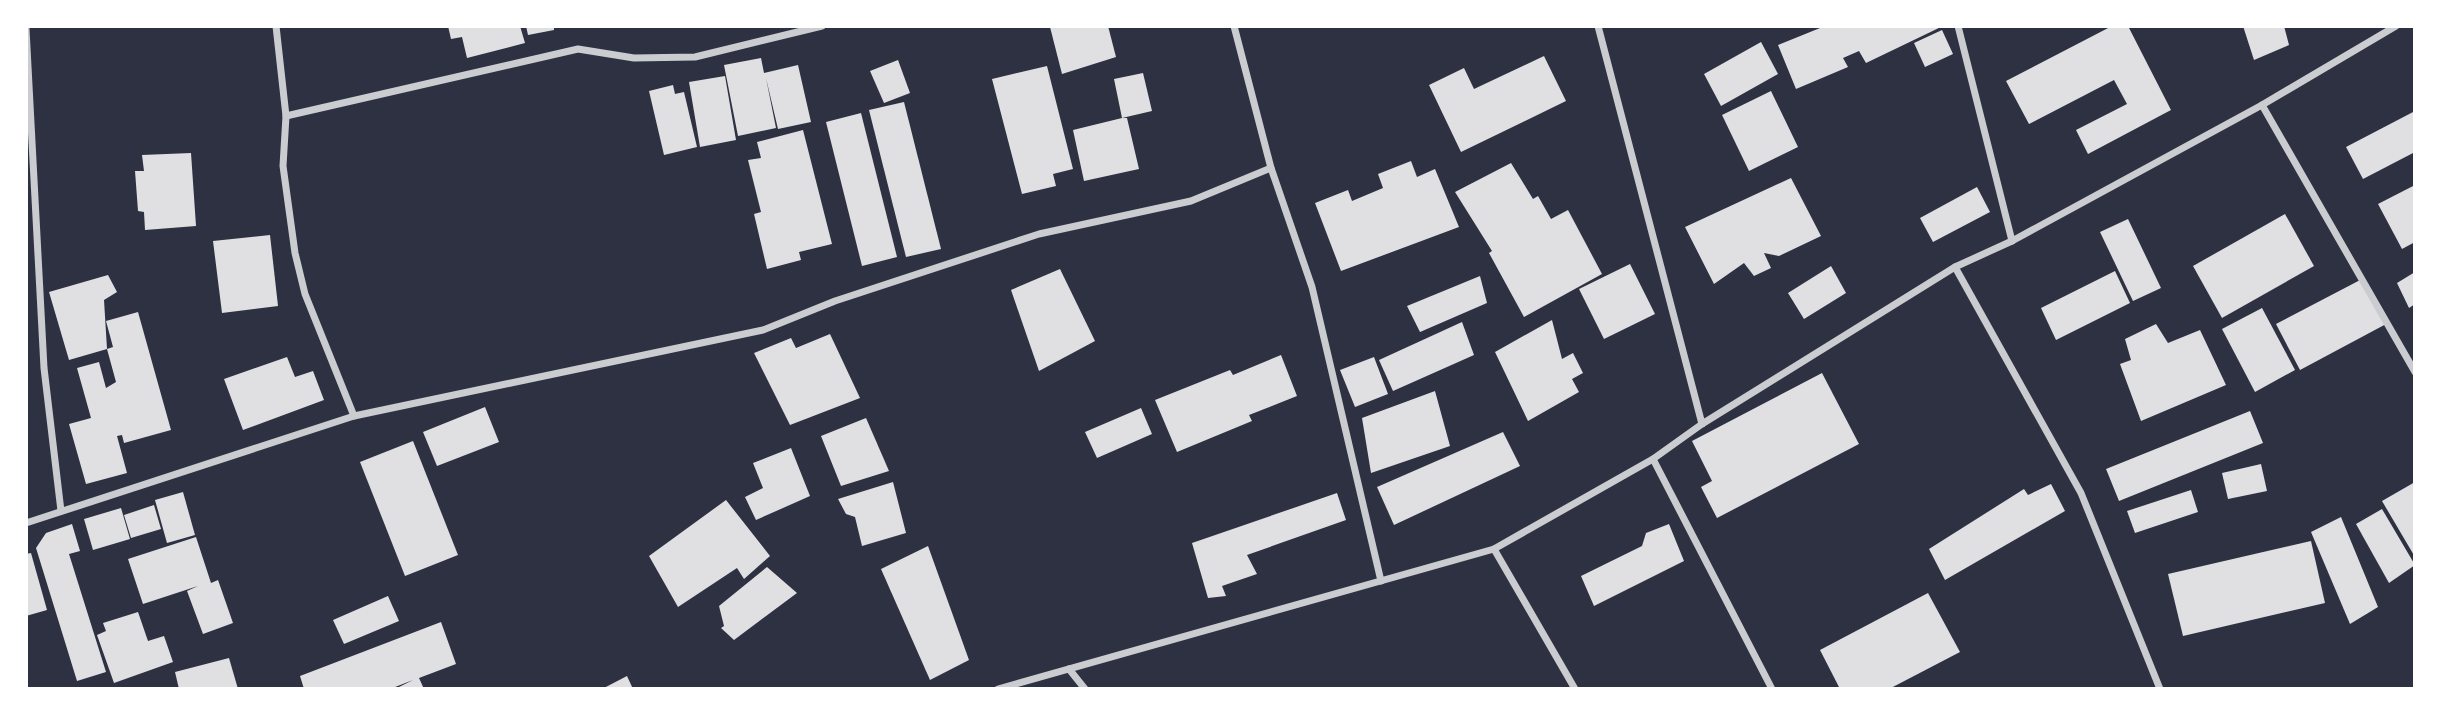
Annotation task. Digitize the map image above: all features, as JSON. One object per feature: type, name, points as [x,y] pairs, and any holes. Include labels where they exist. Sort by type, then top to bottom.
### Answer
[{"type":"street","points":[[276,26],[286,116],[283,166],[295,253],[305,294],[354,416]]},
{"type":"street","points":[[286,116],[578,48],[634,58],[695,57],[822,26]]},
{"type":"street","points":[[1234,26],[1271,168],[1312,287],[1381,581]]},
{"type":"street","points":[[1598,26],[1702,424]]},
{"type":"street","points":[[1958,26],[2012,241]]},
{"type":"street","points":[[998,689],[1494,549],[1653,459],[1702,424],[1955,267],[2012,241],[2262,105],[2396,26]]},
{"type":"street","points":[[26,29],[44,368],[61,511]]},
{"type":"street","points":[[2262,105],[2415,372]]},
{"type":"street","points":[[26,523],[354,416],[763,330],[835,301],[1039,234],[1191,201],[1271,168]]},
{"type":"street","points":[[1955,267],[2081,493],[2160,689]]},
{"type":"street","points":[[1653,459],[1772,689]]},
{"type":"street","points":[[1494,549],[1575,689]]},
{"type":"street","points":[[1069,669],[1085,689]]},
{"type":"building","points":[[448,26],[520,26],[525,43],[467,58],[462,37],[451,39]]},
{"type":"building","points":[[526,26],[554,26],[554,30],[528,35]]},
{"type":"building","points":[[1108,26],[1116,57],[1062,74],[1050,27]]},
{"type":"building","points":[[1825,26],[1943,26],[1866,63],[1859,51],[1843,58],[1848,67],[1796,89],[1778,45]]},
{"type":"building","points":[[2112,26],[2128,26],[2171,110],[2088,154],[2076,130],[2127,104],[2114,80],[2029,124],[2006,81]]},
{"type":"building","points":[[2243,26],[2284,26],[2289,45],[2254,60]]},
{"type":"building","points":[[1942,30],[1953,54],[1925,67],[1914,43]]},
{"type":"building","points":[[1761,42],[1778,74],[1721,106],[1704,74]]},
{"type":"building","points":[[1544,56],[1566,101],[1461,152],[1429,85],[1464,68],[1474,89]]},
{"type":"building","points":[[761,58],[764,73],[798,65],[811,122],[778,129],[766,78],[776,128],[738,136],[724,65]]},
{"type":"building","points":[[898,60],[910,93],[884,103],[870,71]]},
{"type":"building","points":[[1047,66],[1073,169],[1053,174],[1056,186],[1022,194],[992,79]]},
{"type":"building","points":[[1143,73],[1152,111],[1122,118],[1114,79]]},
{"type":"building","points":[[725,76],[736,140],[700,147],[689,82]]},
{"type":"building","points":[[673,85],[675,94],[684,92],[697,147],[664,155],[649,91]]},
{"type":"building","points":[[1771,91],[1798,147],[1749,171],[1722,115]]},
{"type":"building","points":[[904,102],[941,249],[906,257],[869,110]]},
{"type":"building","points":[[2415,111],[2415,152],[2363,179],[2346,147]]},
{"type":"building","points":[[861,113],[897,257],[862,266],[826,122]]},
{"type":"building","points":[[1127,118],[1139,169],[1084,181],[1073,130]]},
{"type":"building","points":[[803,130],[832,244],[799,252],[801,260],[767,269],[754,214],[761,212],[748,160],[761,158],[757,142]]},
{"type":"building","points":[[191,153],[196,226],[145,230],[144,212],[138,211],[135,171],[144,171],[142,155]]},
{"type":"building","points":[[1411,161],[1417,177],[1435,169],[1459,227],[1341,271],[1315,203],[1348,190],[1352,201],[1383,188],[1378,174]]},
{"type":"building","points":[[1511,163],[1533,199],[1538,196],[1551,219],[1568,210],[1602,274],[1524,317],[1489,253],[1492,251],[1455,192]]},
{"type":"building","points":[[1791,178],[1821,236],[1779,256],[1764,253],[1771,268],[1754,276],[1744,263],[1714,284],[1685,227]]},
{"type":"building","points":[[2415,185],[2415,242],[2402,249],[2378,204]]},
{"type":"building","points":[[1977,187],[1990,212],[1933,242],[1920,218]]},
{"type":"building","points":[[2285,214],[2314,266],[2222,318],[2193,266]]},
{"type":"building","points":[[2128,219],[2161,288],[2133,301],[2100,232]]},
{"type":"building","points":[[270,235],[278,306],[222,313],[213,241]]},
{"type":"building","points":[[1630,264],[1655,314],[1604,339],[1579,289]]},
{"type":"building","points":[[1831,266],[1846,293],[1804,319],[1788,293]]},
{"type":"building","points":[[1060,269],[1095,341],[1039,371],[1011,290]]},
{"type":"building","points":[[2115,271],[2130,303],[2056,340],[2041,308]]},
{"type":"building","points":[[2415,272],[2415,304],[2409,308],[2397,283]]},
{"type":"building","points":[[108,275],[117,292],[104,300],[107,349],[69,360],[49,292]]},
{"type":"building","points":[[1480,276],[1487,303],[1420,332],[1407,306]]},
{"type":"building","points":[[2364,278],[2388,323],[2300,370],[2276,324]]},
{"type":"building","points":[[2262,308],[2295,370],[2255,392],[2222,329]]},
{"type":"building","points":[[138,312],[171,430],[124,443],[122,435],[117,436],[127,473],[86,484],[69,424],[91,418],[77,368],[99,362],[106,388],[116,382],[107,349],[113,347],[106,321]]},
{"type":"building","points":[[1552,320],[1562,359],[1573,353],[1583,373],[1572,379],[1579,392],[1528,421],[1495,352]]},
{"type":"building","points":[[1462,322],[1474,355],[1393,391],[1379,360]]},
{"type":"building","points":[[2156,324],[2168,343],[2200,330],[2226,385],[2141,421],[2120,364],[2131,360],[2125,339]]},
{"type":"building","points":[[830,334],[860,398],[790,425],[754,353],[791,338],[796,348]]},
{"type":"building","points":[[1281,355],[1297,396],[1249,415],[1252,421],[1177,452],[1155,400],[1230,370],[1233,375]]},
{"type":"building","points":[[287,357],[295,377],[313,371],[324,400],[243,430],[224,379]]},
{"type":"building","points":[[1374,357],[1388,394],[1355,407],[1340,370]]},
{"type":"building","points":[[1822,373],[1859,444],[1717,518],[1701,487],[1712,481],[1692,441]]},
{"type":"building","points":[[1435,391],[1450,446],[1371,473],[1362,418]]},
{"type":"building","points":[[485,407],[499,442],[437,466],[423,432]]},
{"type":"building","points":[[1141,408],[1152,434],[1097,458],[1085,432]]},
{"type":"building","points":[[2250,411],[2263,443],[2119,501],[2106,469]]},
{"type":"building","points":[[866,418],[889,471],[841,486],[821,436]]},
{"type":"building","points":[[1503,432],[1520,466],[1394,525],[1377,487]]},
{"type":"building","points":[[413,441],[458,555],[405,576],[360,462]]},
{"type":"building","points":[[791,448],[810,496],[756,520],[745,497],[763,488],[753,463]]},
{"type":"building","points":[[2261,464],[2267,491],[2228,499],[2222,473]]},
{"type":"building","points":[[893,482],[906,533],[862,546],[855,517],[846,514],[838,499]]},
{"type":"building","points":[[2415,482],[2415,557],[2382,501]]},
{"type":"building","points":[[2051,484],[2065,511],[1945,580],[1929,549],[2024,489],[2028,495]]},
{"type":"building","points":[[2191,490],[2198,512],[2135,533],[2127,511]]},
{"type":"building","points":[[183,492],[195,535],[167,543],[155,500]]},
{"type":"building","points":[[1337,493],[1346,520],[1247,555],[1257,574],[1222,586],[1226,596],[1208,598],[1192,543]]},
{"type":"building","points":[[726,500],[770,556],[744,579],[737,568],[678,607],[649,556]]},
{"type":"building","points":[[154,505],[161,529],[131,538],[124,515]]},
{"type":"building","points":[[121,508],[130,539],[93,550],[84,519]]},
{"type":"building","points":[[2382,509],[2415,565],[2389,583],[2356,524]]},
{"type":"building","points":[[2341,517],[2378,607],[2350,624],[2311,532]]},
{"type":"building","points":[[72,524],[80,551],[69,554],[106,672],[77,681],[36,548],[46,533]]},
{"type":"building","points":[[1669,524],[1684,561],[1594,606],[1581,576],[1642,546],[1646,533]]},
{"type":"building","points":[[196,537],[211,583],[218,580],[233,623],[203,634],[187,591],[198,586],[143,604],[128,559]]},
{"type":"building","points":[[2311,541],[2325,603],[2183,636],[2168,574]]},
{"type":"building","points":[[928,546],[969,660],[930,680],[881,569]]},
{"type":"building","points":[[31,553],[47,610],[26,616],[26,554]]},
{"type":"building","points":[[767,567],[797,593],[734,640],[721,628],[724,626],[719,606]]},
{"type":"building","points":[[1928,593],[1960,652],[1889,689],[1840,689],[1820,650]]},
{"type":"building","points":[[388,596],[399,621],[344,644],[333,620]]},
{"type":"building","points":[[138,612],[148,641],[164,636],[173,662],[114,683],[97,635],[106,631],[103,623]]},
{"type":"building","points":[[441,622],[456,664],[419,678],[424,689],[395,689],[413,680],[390,689],[304,689],[300,676]]},
{"type":"building","points":[[229,658],[238,689],[179,689],[175,672]]},
{"type":"building","points":[[627,676],[633,689],[602,689]]}]
